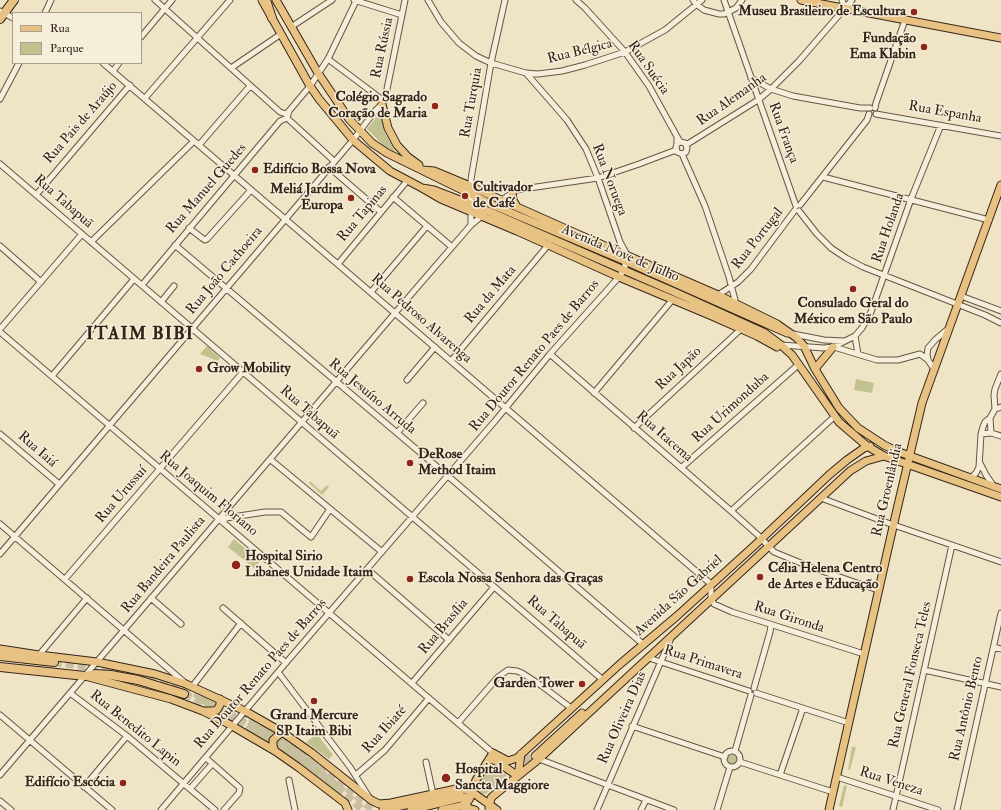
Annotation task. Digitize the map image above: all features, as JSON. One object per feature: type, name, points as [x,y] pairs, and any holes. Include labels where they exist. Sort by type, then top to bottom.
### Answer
[{"type":"highway","points":[[1,14],[14,0]]},
{"type":"highway","points":[[266,0],[272,18]]},
{"type":"highway","points":[[0,656],[54,662]]},
{"type":"highway","points":[[0,666],[85,676],[96,674],[111,675],[138,680],[184,694]]},
{"type":"main road","name":"Avenida Nove de Julho","points":[[262,0],[310,86],[353,140],[385,167],[441,200],[488,211],[673,299],[775,345],[797,364]]},
{"type":"main road","name":"Avenida Nove de Julho","points":[[276,0],[318,73],[349,119],[372,143],[387,153],[498,203],[626,258],[718,295],[777,324],[793,334],[804,346],[815,369],[840,408],[851,422],[865,433],[884,445],[910,456],[1001,489]]},
{"type":"main road","points":[[801,0],[1001,38]]},
{"type":"main road","points":[[383,103],[388,128],[396,145],[408,157],[425,170]]},
{"type":"main road","name":"Rua Groenlândia","points":[[829,810],[878,590],[922,403],[1001,185]]},
{"type":"main road","points":[[512,193],[513,200],[517,207]]},
{"type":"main road","name":"Avenida Nove de Julho","points":[[498,203],[517,207],[617,251],[626,258],[778,330],[793,334]]},
{"type":"main road","name":"Avenida Nove de Julho","points":[[471,208],[482,216],[621,274],[679,294],[765,333],[792,355],[835,416],[867,446],[884,456],[1001,497]]},
{"type":"main road","points":[[815,369],[833,347]]},
{"type":"main road","points":[[854,435],[857,453]]},
{"type":"main road","points":[[867,446],[884,445]]},
{"type":"main road","name":"Avenida São Gabriel","points":[[491,756],[508,762],[521,754],[762,539],[829,475],[867,446]]},
{"type":"main road","name":"Avenida São Gabriel","points":[[490,804],[518,776],[535,755],[649,658],[711,598],[858,465],[870,459],[884,456]]},
{"type":"main road","points":[[535,755],[639,662],[665,641]]},
{"type":"main road","points":[[521,754],[525,761],[529,763],[535,760],[535,755],[643,646]]},
{"type":"main road","points":[[0,649],[97,662],[155,674],[189,686],[245,711],[282,732],[318,757],[371,800],[383,807],[464,795],[411,810]]},
{"type":"main road","points":[[85,676],[172,699],[203,711],[275,751],[326,787],[345,803],[348,810]]},
{"type":"main road","points":[[203,711],[217,710],[220,706],[220,699]]},
{"type":"main road","points":[[275,751],[273,740],[282,732]]},
{"type":"main road","points":[[442,810],[461,806],[469,800],[476,780],[491,756],[518,776],[521,754]]},
{"type":"main road","points":[[383,807],[461,788],[472,792],[497,810]]},
{"type":"main road","points":[[461,806],[475,810]]},
{"type":"street","points":[[45,12],[51,0]]},
{"type":"street","points":[[155,0],[250,86],[280,112],[286,115],[334,161]]},
{"type":"street","points":[[142,36],[172,0]]},
{"type":"street","points":[[145,98],[230,0]]},
{"type":"street","points":[[291,27],[332,0]]},
{"type":"street","points":[[355,0],[402,16]]},
{"type":"street","name":"Rua Manuel Guedes","points":[[142,285],[310,86],[328,59],[355,0]]},
{"type":"street","name":"Rua Rússia","points":[[383,103],[405,0]]},
{"type":"street","name":"Rua Bélgica","points":[[428,0],[441,22],[459,43],[476,56],[491,63],[526,73],[538,74],[562,71],[603,60],[625,52],[665,30],[694,2],[702,0]]},
{"type":"street","name":"Rua Turquia","points":[[471,208],[471,190],[491,63],[505,0]]},
{"type":"street","name":"Rua Suécia","points":[[576,0],[625,52],[649,86],[677,137],[678,145]]},
{"type":"street","name":"Rua França","points":[[724,0],[758,100],[798,208],[817,234],[831,248],[863,267],[1001,323]]},
{"type":"street","points":[[694,2],[704,10],[719,14],[729,12],[736,8],[742,0]]},
{"type":"street","points":[[842,0],[845,8]]},
{"type":"street","name":"Rua Alemanha","points":[[686,145],[758,100],[773,87],[799,61],[852,0]]},
{"type":"street","points":[[1,14],[12,18]]},
{"type":"street","name":"Rua Portugal","points":[[718,295],[732,287],[751,269],[867,120],[873,110],[905,20]]},
{"type":"street","points":[[231,68],[281,34]]},
{"type":"street","points":[[328,59],[383,103]]},
{"type":"street","points":[[0,98],[18,64]]},
{"type":"street","name":"Rua Pedroso Alvarenga","points":[[104,64],[711,584]]},
{"type":"street","points":[[113,71],[118,64]]},
{"type":"street","name":"Rua Noruega","points":[[526,73],[573,129],[586,149],[598,178],[626,258]]},
{"type":"street","name":"Rua Espanha","points":[[751,78],[773,87],[782,93],[793,96],[873,110],[884,114],[1001,136]]},
{"type":"street","name":"Rua Pais de Araújo","points":[[36,195],[130,85]]},
{"type":"street","points":[[91,242],[197,143],[250,86]]},
{"type":"street","name":"Rua João Cachoeira","points":[[0,554],[383,103]]},
{"type":"street","name":"Rua Holanda","points":[[833,347],[854,336],[867,321],[872,312],[911,199],[941,125]]},
{"type":"street","points":[[482,216],[512,193],[522,189],[598,178],[639,164],[685,143],[684,155],[704,206],[732,287],[736,304]]},
{"type":"street","points":[[678,145],[677,152],[684,155]]},
{"type":"street","name":"Rua Tabapuã","points":[[0,164],[603,680]]},
{"type":"street","points":[[329,167],[381,212]]},
{"type":"street","points":[[823,177],[989,220]]},
{"type":"street","name":"Rua Tapinas","points":[[338,264],[407,181]]},
{"type":"street","points":[[190,228],[205,240],[207,239],[251,190]]},
{"type":"street","points":[[393,197],[452,247]]},
{"type":"street","points":[[471,208],[471,225]]},
{"type":"street","name":"Rua Bandeira Paulista","points":[[0,775],[223,518],[395,313],[471,225],[482,216]]},
{"type":"street","points":[[371,292],[427,226]]},
{"type":"street","points":[[0,330],[82,234]]},
{"type":"street","points":[[617,251],[620,242]]},
{"type":"street","name":"Rua da Mata","points":[[451,361],[549,244]]},
{"type":"street","name":"Rua Jesuíno Arruda","points":[[175,245],[336,383],[448,476],[643,646]]},
{"type":"street","points":[[0,246],[41,282]]},
{"type":"street","name":"Rua Doutor Renato Paes de Barros","points":[[161,810],[412,516],[448,476],[550,354],[621,274],[626,258]]},
{"type":"street","points":[[52,376],[134,279]]},
{"type":"street","points":[[161,302],[174,286]]},
{"type":"street","points":[[961,296],[1001,311]]},
{"type":"street","points":[[594,393],[673,299]]},
{"type":"street","points":[[934,369],[926,355],[928,348],[949,328]]},
{"type":"street","name":"Rua Japão","points":[[634,428],[741,329]]},
{"type":"street","name":"Rua Joaquim Floriano","points":[[0,330],[161,470],[223,518],[329,614],[458,723],[491,756]]},
{"type":"street","points":[[793,334],[831,341],[847,340]]},
{"type":"street","points":[[854,336],[858,354]]},
{"type":"street","points":[[781,345],[833,347],[869,358],[887,361],[898,360],[920,354],[928,360]]},
{"type":"street","points":[[407,380],[435,347]]},
{"type":"street","name":"Rua Itacema","points":[[550,354],[731,511],[762,539],[768,547]]},
{"type":"street","name":"Rua Urimonduba","points":[[681,468],[797,364]]},
{"type":"street","name":"Rua Urussuí","points":[[65,579],[161,470],[243,372]]},
{"type":"street","points":[[971,478],[978,470],[980,462],[981,434],[985,422],[990,418],[995,409],[995,389],[1001,374]]},
{"type":"street","points":[[397,433],[423,403]]},
{"type":"street","points":[[995,409],[1001,407]]},
{"type":"street","points":[[731,511],[835,416]]},
{"type":"street","points":[[990,418],[991,433]]},
{"type":"street","points":[[981,434],[991,433],[1001,436]]},
{"type":"street","name":"Rua Iaiá","points":[[0,434],[59,484]]},
{"type":"street","points":[[271,460],[382,552]]},
{"type":"street","points":[[980,462],[986,475],[994,486]]},
{"type":"street","points":[[821,498],[893,525],[1001,562]]},
{"type":"street","points":[[223,518],[265,512],[281,512],[311,537],[330,509]]},
{"type":"street","points":[[0,524],[189,686],[241,623]]},
{"type":"street","name":"Rua General Fonseca Teles","points":[[893,810],[952,545]]},
{"type":"street","points":[[768,547],[776,553],[795,561],[878,590]]},
{"type":"street","points":[[367,569],[448,640]]},
{"type":"street","points":[[711,584],[711,598]]},
{"type":"street","name":"Rua Brasília","points":[[412,683],[494,586]]},
{"type":"street","points":[[39,655],[87,598]]},
{"type":"street","points":[[152,598],[181,624]]},
{"type":"street","name":"Rua Gironda","points":[[711,598],[714,604],[719,608],[864,654]]},
{"type":"street","points":[[223,608],[286,663]]},
{"type":"street","name":"Rua Antônio Bento","points":[[957,810],[1001,614]]},
{"type":"street","points":[[735,751],[771,625]]},
{"type":"street","name":"Rua Oliveira Dias","points":[[597,810],[672,635]]},
{"type":"street","points":[[994,647],[1001,648]]},
{"type":"street","name":"Rua Primavera","points":[[649,658],[849,723]]},
{"type":"street","points":[[458,723],[498,677],[508,670],[517,671],[542,686],[571,708]]},
{"type":"street","points":[[924,670],[1001,687]]},
{"type":"street","points":[[278,672],[356,775],[371,800]]},
{"type":"street","name":"Rua Benedito Lapin","points":[[70,693],[127,736],[215,810]]},
{"type":"street","name":"Rua Ibiaté","points":[[356,775],[385,750],[429,698]]},
{"type":"street","points":[[780,775],[803,708]]},
{"type":"street","points":[[0,715],[112,810]]},
{"type":"street","points":[[632,726],[725,757]]},
{"type":"street","points":[[84,787],[127,736]]},
{"type":"street","points":[[735,751],[740,755],[740,762],[736,766],[730,767],[725,763],[725,757],[728,752],[735,751]]},
{"type":"street","points":[[535,755],[607,786],[674,810]]},
{"type":"street","points":[[206,758],[240,788],[239,793],[224,810]]},
{"type":"street","points":[[425,762],[433,794]]},
{"type":"street","points":[[740,762],[833,792]]},
{"type":"street","name":"Rua Doutor Renato Paes de Barros","points":[[190,789],[212,764]]},
{"type":"street","points":[[717,810],[730,767]]},
{"type":"street","points":[[351,784],[354,782],[356,775]]},
{"type":"street","name":"Rua Veneza","points":[[837,777],[938,810]]},
{"type":"street","points":[[289,780],[295,810]]},
{"type":"street","points":[[641,810],[646,800]]},
{"type":"street","points":[[0,801],[11,810]]},
{"type":"green space","points":[[382,110],[381,117],[384,131],[396,153],[383,145],[367,129]]},
{"type":"green space","points":[[207,346],[220,358],[218,361],[200,354]]},
{"type":"green space","points":[[856,379],[874,383],[872,393],[854,390]]},
{"type":"green space","points":[[310,481],[321,491],[327,485],[329,487],[322,495],[309,483]]},
{"type":"green space","points":[[234,539],[260,561],[254,568],[228,547]]},
{"type":"green space","points":[[198,694],[215,701],[217,705],[213,709],[202,704],[198,705],[194,703]]},
{"type":"green space","points":[[250,720],[275,733],[318,764],[325,773],[343,787],[342,792],[337,793],[244,731]]},
{"type":"green space","points":[[317,734],[333,755],[329,759],[306,742]]},
{"type":"green space","points":[[852,747],[856,747],[850,770],[848,769]]},
{"type":"green space","points":[[730,754],[734,754],[736,755],[736,763],[730,764],[727,761],[727,757]]},
{"type":"green space","points":[[493,766],[498,766],[508,774],[486,794],[482,794],[478,789],[479,781],[485,772]]},
{"type":"green space","points":[[844,785],[847,786],[842,807],[839,806]]},
{"type":"tunnel","points":[[54,662],[145,678],[204,696]]},
{"type":"tunnel","points":[[184,694],[234,717],[289,749],[330,780],[363,810]]},
{"type":"tunnel","points":[[229,707],[264,726],[312,758],[373,810]]},
{"type":"tunnel","points":[[469,790],[501,774],[531,751]]},
{"type":"tunnel","points":[[471,795],[491,786],[535,756]]},
{"type":"place","name":"Museu Brasileiro de Escultura","points":[[914,12]]},
{"type":"place","name":"Fundação Ema Klabin","points":[[924,47]]},
{"type":"place","name":"Colégio Sagrado Coração de Maria","points":[[435,106]]},
{"type":"place","name":"Edifício Bossa Nova","points":[[255,170]]},
{"type":"place","name":"Cultivador de Café","points":[[465,196]]},
{"type":"place","name":"Meliá Jardim Europa","points":[[351,198]]},
{"type":"place","name":"Consulado Geral do México em São Paulo","points":[[853,289]]},
{"type":"place","name":"Grow Mobility","points":[[199,369]]},
{"type":"place","name":"DeRose Method Itaim","points":[[410,463]]},
{"type":"place","name":"Hospital Sirio Libanes Unidade Itaim","points":[[236,565]]},
{"type":"place","name":"Célia Helena Centro de Artes e Educação","points":[[760,577]]},
{"type":"place","name":"Escola Nossa Senhora das Graças","points":[[410,579]]},
{"type":"place","name":"Garden Tower","points":[[582,684]]},
{"type":"place","name":"Grand Mercure SP Itaim Bibi","points":[[314,701]]},
{"type":"place","name":"Hospital Sancta Maggiore","points":[[446,778]]},
{"type":"place","name":"Edifício Escócia","points":[[123,783]]},
{"type":"district","name":"ITAIM BIBI","points":[[140,335]]}]
